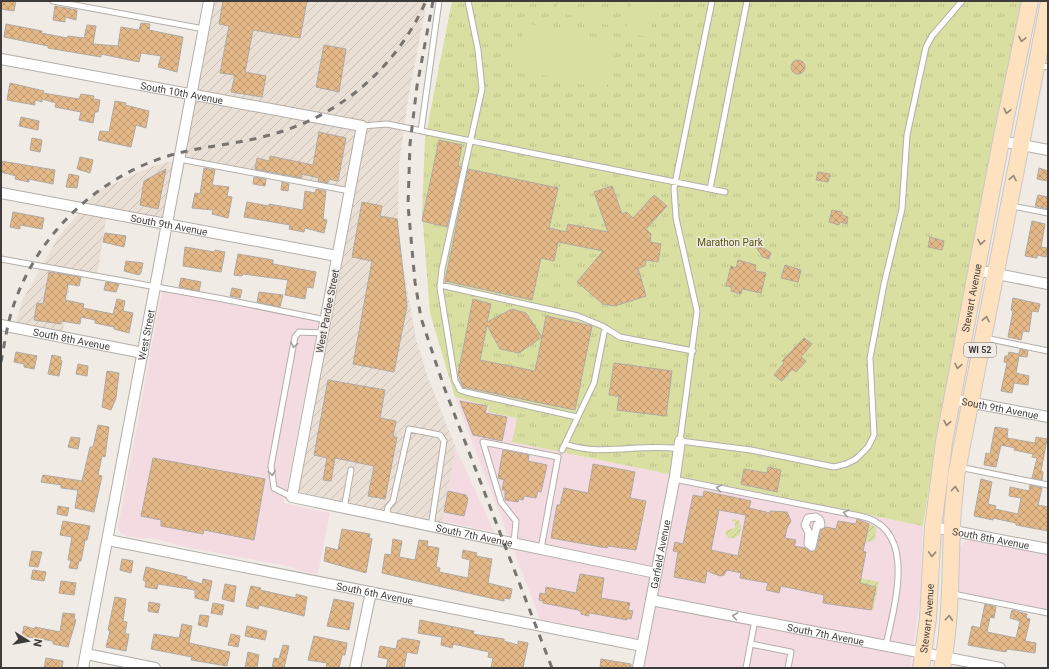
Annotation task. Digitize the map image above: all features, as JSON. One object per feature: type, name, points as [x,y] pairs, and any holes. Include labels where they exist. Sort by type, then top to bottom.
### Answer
[{"type":"main road","name":"Stewart Avenue","points":[[923,660],[930,605],[933,527],[940,462],[1001,141],[1030,1]]},
{"type":"main road","name":"Stewart Avenue","points":[[943,663],[948,635],[951,594],[952,530],[958,467],[1020,144],[1042,66],[1048,6]]},
{"type":"street","name":"West Street","points":[[84,668],[209,1]]},
{"type":"street","name":"South 10th Avenue","points":[[1,59],[362,126]]},
{"type":"street","name":"West Pardee Street","points":[[292,497],[362,126]]},
{"type":"street","points":[[1001,141],[1048,150]]},
{"type":"street","name":"South 9th Avenue","points":[[1,193],[337,256]]},
{"type":"street","points":[[976,270],[1048,284]]},
{"type":"street","name":"South 8th Avenue","points":[[1,325],[143,353]]},
{"type":"street","name":"South 9th Avenue","points":[[952,399],[1048,417]]},
{"type":"street","name":"Garfield Avenue","points":[[638,668],[680,445]]},
{"type":"street","name":"South 7th Avenue","points":[[292,497],[386,518],[656,573]]},
{"type":"street","name":"South 8th Avenue","points":[[933,527],[1048,549]]},
{"type":"street","name":"South 6th Avenue","points":[[108,540],[642,646]]},
{"type":"street","points":[[356,668],[370,592]]},
{"type":"street","name":"South 7th Avenue","points":[[651,600],[886,646],[923,660],[1000,668]]},
{"type":"street","points":[[86,654],[155,668]]},
{"type":"lane","points":[[53,1],[204,29]]},
{"type":"lane","points":[[421,132],[439,1]]},
{"type":"lane","points":[[468,1],[478,50],[482,80],[481,97],[469,141],[440,285],[455,380],[460,390],[577,417]]},
{"type":"lane","points":[[680,445],[693,351],[697,307],[676,218],[674,196],[675,182],[712,1]]},
{"type":"lane","points":[[710,189],[748,1]]},
{"type":"lane","points":[[565,444],[580,448],[604,451],[680,445],[751,450],[818,465],[834,467],[852,461],[870,445],[874,430],[870,358],[884,284],[902,209],[907,135],[918,79],[924,53],[930,39],[962,1]]},
{"type":"lane","points":[[362,126],[387,124],[726,192]]},
{"type":"lane","points":[[179,159],[350,191]]},
{"type":"lane","points":[[1008,205],[1048,213]]},
{"type":"lane","points":[[1,259],[326,320]]},
{"type":"lane","points":[[440,285],[578,316],[624,338],[693,351]]},
{"type":"lane","points":[[562,450],[597,373],[605,328]]},
{"type":"lane","points":[[292,497],[274,488],[271,466],[294,342],[299,332],[323,333]]},
{"type":"lane","points":[[982,338],[1048,351]]},
{"type":"lane","points":[[386,518],[388,507],[393,501],[409,429],[440,435],[444,441],[431,527]]},
{"type":"lane","points":[[514,544],[516,521],[502,504],[483,442],[558,457],[541,549]]},
{"type":"lane","points":[[958,467],[1048,485]]},
{"type":"lane","points":[[344,508],[351,470]]},
{"type":"lane","points":[[674,479],[871,518],[879,522],[888,534],[896,555],[899,574],[886,646]]},
{"type":"lane","points":[[951,594],[1048,613]]},
{"type":"lane","points":[[746,668],[755,620]]},
{"type":"lane","points":[[751,644],[791,652],[788,668]]},
{"type":"shaded area","points":[[209,1],[427,1],[408,99],[399,165],[398,215],[401,254],[416,339],[428,378],[456,448],[441,529],[292,497],[350,191],[179,159]]},
{"type":"shaded area","points":[[179,159],[167,223],[107,213],[97,276],[72,272],[62,337],[14,328],[23,299],[59,236],[98,191],[150,167]]},
{"type":"shaded area","points":[[162,291],[319,320],[284,503],[330,513],[318,574],[298,570],[292,567],[176,545],[149,538],[144,539],[126,536],[120,532],[118,527]]},
{"type":"shaded area","points":[[455,397],[489,406],[488,412],[517,418],[512,442],[923,526],[920,599],[910,668],[644,668],[649,641],[540,619]]},
{"type":"shaded area","points":[[456,448],[494,532],[442,521]]},
{"type":"shaded area","points":[[965,540],[1000,544],[1048,554],[1048,610],[958,592],[960,548]]},
{"type":"green space","name":"Marathon Park","points":[[452,1],[1023,1],[934,455],[923,526],[512,442],[517,418],[488,412],[489,406],[455,397],[430,313],[422,212],[425,139]]},
{"type":"green space","points":[[610,1],[628,4],[626,13],[608,9]]},
{"type":"green space","points":[[632,1],[658,1],[649,38],[625,32]]},
{"type":"green space","points":[[558,3],[576,7],[574,16],[556,12]]},
{"type":"green space","points":[[582,9],[600,13],[598,22],[580,17]]},
{"type":"green space","points":[[606,15],[624,19],[622,28],[604,24]]},
{"type":"green space","points":[[526,23],[617,45],[606,90],[515,68]]},
{"type":"green space","points":[[735,519],[739,521],[741,526],[740,535],[734,538],[728,538],[725,533],[727,530],[735,528],[735,522],[731,520]]},
{"type":"green space","points":[[869,523],[876,527],[875,540],[864,543]]},
{"type":"green space","points":[[861,578],[879,582],[873,610],[871,610],[875,587],[860,583]]},
{"type":"building","points":[[1,1],[16,1],[14,11],[1,9]]},
{"type":"building","points":[[223,1],[307,1],[300,38],[253,30],[245,72],[266,76],[262,97],[231,92],[235,75],[220,73],[229,26],[219,24]]},
{"type":"building","points":[[55,6],[77,10],[76,20],[65,17],[65,22],[53,20]]},
{"type":"building","points":[[141,23],[150,24],[149,30],[183,37],[177,72],[158,67],[161,56],[141,53],[139,62],[101,54],[101,57],[48,48],[48,46],[4,37],[6,24],[42,31],[41,33],[67,38],[68,36],[84,38],[87,25],[96,26],[93,44],[118,46],[121,27],[139,30]]},
{"type":"building","points":[[324,45],[346,49],[339,92],[316,87]]},
{"type":"building","points":[[795,60],[801,60],[805,64],[805,70],[801,74],[795,74],[791,70],[791,64]]},
{"type":"building","points":[[10,83],[44,91],[43,93],[79,99],[81,94],[94,96],[93,99],[100,100],[98,112],[95,112],[93,123],[79,120],[81,112],[55,107],[56,103],[42,99],[42,102],[35,100],[35,105],[7,100]]},
{"type":"building","points":[[115,101],[149,111],[146,128],[136,125],[131,147],[98,140],[100,131],[109,132]]},
{"type":"building","points":[[21,117],[39,121],[38,130],[19,126]]},
{"type":"building","points":[[319,132],[346,138],[338,181],[328,179],[328,183],[318,181],[319,178],[302,174],[301,178],[255,169],[257,158],[269,161],[270,156],[313,165]]},
{"type":"building","points":[[32,138],[42,140],[40,152],[30,150]]},
{"type":"building","points":[[439,140],[462,145],[458,166],[461,167],[447,227],[422,221]]},
{"type":"building","points":[[80,157],[93,160],[90,173],[77,169]]},
{"type":"building","points":[[1,161],[55,170],[53,184],[29,179],[29,182],[15,179],[16,176],[1,172]]},
{"type":"building","points":[[204,168],[215,170],[212,185],[229,187],[227,196],[232,197],[228,218],[212,214],[213,210],[192,208],[195,193],[200,194]]},
{"type":"building","points":[[1039,168],[1048,171],[1048,181],[1037,179]]},
{"type":"building","points":[[166,169],[158,209],[140,205],[144,181]]},
{"type":"building","points":[[468,169],[558,188],[549,228],[566,232],[568,224],[608,232],[594,192],[612,186],[622,214],[627,212],[633,218],[654,195],[667,206],[646,229],[651,234],[650,242],[661,244],[658,262],[646,260],[645,266],[638,268],[646,296],[615,306],[603,304],[577,282],[603,251],[558,242],[554,261],[541,258],[532,300],[445,281]]},
{"type":"building","points":[[818,172],[830,174],[828,182],[816,180]]},
{"type":"building","points":[[69,174],[79,176],[77,188],[66,187]]},
{"type":"building","points":[[254,177],[266,179],[265,186],[253,184]]},
{"type":"building","points":[[282,182],[289,184],[288,191],[281,190]]},
{"type":"building","points":[[316,189],[326,191],[323,219],[327,220],[324,233],[305,228],[304,232],[289,229],[290,225],[244,217],[247,202],[303,210],[305,191],[315,193]]},
{"type":"building","points":[[1038,195],[1048,197],[1048,209],[1035,206]]},
{"type":"building","points":[[362,202],[382,206],[380,216],[397,219],[407,306],[394,372],[353,364],[372,261],[352,257]]},
{"type":"building","points":[[832,210],[842,212],[842,215],[848,217],[847,224],[840,222],[839,225],[829,222]]},
{"type":"building","points":[[13,212],[44,218],[42,229],[20,225],[20,229],[10,227]]},
{"type":"building","points":[[1032,221],[1045,224],[1041,247],[1047,248],[1046,257],[1037,255],[1037,258],[1025,256]]},
{"type":"building","points":[[105,233],[126,236],[124,247],[103,242]]},
{"type":"building","points":[[930,237],[944,241],[942,250],[928,247]]},
{"type":"building","points":[[751,240],[771,253],[769,259],[763,257]]},
{"type":"building","points":[[185,247],[214,252],[215,250],[225,252],[221,272],[183,266]]},
{"type":"building","points":[[238,254],[273,260],[273,264],[316,272],[313,288],[307,287],[305,299],[285,295],[288,280],[243,274],[242,276],[234,275]]},
{"type":"building","points":[[738,260],[756,265],[755,271],[766,273],[761,293],[742,289],[741,294],[731,291],[732,287],[726,286],[731,266],[736,268]]},
{"type":"building","points":[[126,261],[143,263],[141,273],[139,275],[124,271]]},
{"type":"building","points":[[785,265],[801,270],[798,282],[781,278]]},
{"type":"building","points":[[49,272],[81,277],[79,286],[68,284],[65,300],[84,304],[83,308],[113,314],[117,299],[125,301],[123,311],[133,313],[129,333],[114,329],[114,327],[95,323],[95,320],[81,317],[80,324],[61,321],[61,324],[34,320],[37,303],[43,304]]},
{"type":"building","points":[[181,278],[201,282],[199,291],[179,287]]},
{"type":"building","points":[[106,282],[119,284],[116,292],[104,290]]},
{"type":"building","points":[[232,288],[242,290],[240,298],[230,296]]},
{"type":"building","points":[[259,292],[283,295],[280,307],[257,302]]},
{"type":"building","points":[[1013,298],[1040,304],[1038,312],[1032,311],[1029,332],[1023,331],[1021,340],[1008,337],[1013,311],[1011,310]]},
{"type":"building","points":[[473,299],[491,304],[487,322],[512,309],[526,313],[542,337],[546,316],[592,326],[575,410],[463,387],[458,374]],"holes":[[[487,325],[500,349],[519,353],[542,337],[535,371],[480,360]]]},
{"type":"building","points":[[804,338],[812,344],[801,357],[806,361],[796,372],[792,369],[782,381],[774,375],[784,363],[782,361]]},
{"type":"building","points":[[1020,349],[1028,351],[1027,357],[1019,356],[1016,373],[1029,376],[1028,385],[1014,383],[1012,393],[1001,391],[1007,363],[1004,362],[1005,356],[1008,356],[1009,352],[1019,354]]},
{"type":"building","points":[[16,352],[37,356],[34,369],[24,367],[24,364],[14,362]]},
{"type":"building","points":[[52,355],[61,357],[60,360],[62,361],[59,376],[48,374]]},
{"type":"building","points":[[614,363],[672,371],[666,416],[617,410],[619,396],[609,395]]},
{"type":"building","points":[[78,364],[88,366],[87,376],[76,374]]},
{"type":"building","points":[[107,371],[119,373],[116,398],[111,410],[102,407]]},
{"type":"building","points":[[328,380],[385,390],[380,418],[396,421],[393,437],[397,437],[385,499],[368,496],[374,466],[335,458],[331,481],[323,480],[327,458],[314,455]]},
{"type":"building","points":[[460,401],[487,406],[485,413],[507,417],[502,441],[473,435]]},
{"type":"building","points":[[98,425],[109,427],[105,457],[102,456],[98,475],[102,476],[94,512],[75,508],[78,490],[61,488],[61,485],[41,482],[43,475],[82,481],[90,447],[93,447]]},
{"type":"building","points":[[995,427],[1008,429],[1007,438],[1035,443],[1036,437],[1047,439],[1041,471],[1043,472],[1042,480],[1032,478],[1037,458],[1032,457],[1033,454],[1014,450],[1015,448],[1001,445],[996,467],[984,465],[986,453],[990,454]]},
{"type":"building","points":[[71,437],[80,438],[78,449],[68,447]]},
{"type":"building","points":[[503,450],[529,455],[528,461],[547,465],[541,492],[538,491],[536,498],[524,496],[523,500],[519,499],[518,502],[505,500],[505,490],[502,490],[504,480],[498,478]]},
{"type":"building","points":[[153,458],[265,479],[254,540],[204,530],[203,534],[161,526],[161,520],[141,516]]},
{"type":"building","points":[[593,464],[635,472],[630,498],[646,501],[636,550],[608,546],[607,548],[551,538],[557,505],[560,505],[564,488],[588,493]]},
{"type":"building","points":[[768,467],[781,470],[777,492],[741,484],[744,469],[767,473]]},
{"type":"building","points":[[981,479],[992,482],[988,504],[996,506],[995,509],[1018,514],[1021,498],[1009,496],[1010,487],[1029,491],[1030,485],[1042,488],[1038,505],[1048,507],[1048,531],[1016,525],[1016,523],[993,518],[993,520],[974,516]]},
{"type":"building","points":[[448,491],[466,495],[468,499],[464,516],[444,512]]},
{"type":"building","points":[[704,491],[751,501],[749,508],[770,513],[770,511],[787,512],[791,521],[787,528],[785,538],[796,540],[794,546],[805,548],[811,552],[817,548],[821,530],[826,527],[836,529],[838,521],[856,524],[857,519],[869,524],[863,551],[866,552],[860,583],[876,587],[871,610],[823,603],[824,595],[781,586],[779,593],[766,590],[768,583],[740,578],[741,573],[727,570],[724,575],[720,576],[707,571],[705,583],[674,577],[678,552],[673,551],[675,542],[683,544],[693,495],[703,497]],"holes":[[[719,510],[746,515],[738,556],[711,550]]]},
{"type":"building","points":[[58,506],[69,508],[67,516],[57,514]]},
{"type":"building","points":[[63,521],[90,526],[87,540],[85,540],[81,561],[79,561],[77,569],[69,568],[71,560],[68,560],[72,537],[60,535]]},
{"type":"building","points":[[342,529],[370,534],[369,538],[372,539],[366,573],[324,561],[326,547],[338,550]]},
{"type":"building","points":[[393,539],[402,541],[399,557],[415,560],[419,540],[428,541],[427,546],[439,548],[436,567],[440,568],[439,572],[468,578],[470,560],[462,558],[463,550],[477,553],[476,556],[492,559],[488,583],[512,589],[510,599],[504,598],[504,601],[382,573],[385,554],[391,555]]},
{"type":"building","points":[[32,551],[42,552],[38,567],[29,566]]},
{"type":"building","points":[[122,559],[133,561],[131,573],[120,570]]},
{"type":"building","points":[[146,567],[187,577],[186,579],[202,584],[203,579],[212,581],[208,601],[195,598],[195,590],[158,584],[157,589],[145,587],[146,582],[143,580]]},
{"type":"building","points":[[33,570],[46,572],[44,581],[31,579]]},
{"type":"building","points":[[580,574],[604,578],[601,598],[630,603],[628,610],[633,611],[631,619],[627,618],[627,620],[590,613],[588,616],[581,614],[578,610],[543,603],[543,601],[539,600],[540,593],[545,594],[546,587],[576,593]]},
{"type":"building","points":[[61,581],[76,583],[74,595],[59,593]]},
{"type":"building","points":[[225,584],[236,586],[234,602],[222,599]]},
{"type":"building","points":[[251,586],[261,588],[260,590],[296,598],[296,594],[307,597],[304,616],[259,605],[258,609],[246,606]]},
{"type":"building","points":[[115,597],[126,599],[123,621],[127,622],[125,634],[129,634],[126,651],[106,647]]},
{"type":"building","points":[[334,599],[354,603],[349,630],[327,626]]},
{"type":"building","points":[[149,602],[160,604],[158,613],[148,611]]},
{"type":"building","points":[[213,603],[224,605],[222,615],[211,613]]},
{"type":"building","points":[[985,604],[996,607],[994,618],[990,617],[987,632],[1016,638],[1020,621],[1010,618],[1012,610],[1027,614],[1026,618],[1030,619],[1025,641],[1036,643],[1035,653],[1007,649],[1006,652],[968,645],[972,626],[980,628]]},
{"type":"building","points":[[63,613],[75,614],[74,619],[76,620],[68,647],[53,644],[53,641],[22,636],[24,626],[60,632]]},
{"type":"building","points":[[200,615],[209,616],[207,627],[198,625]]},
{"type":"building","points":[[420,620],[474,631],[473,634],[504,639],[504,641],[518,645],[518,641],[528,643],[523,668],[491,668],[493,658],[488,657],[489,652],[453,644],[452,648],[441,645],[442,637],[418,633]]},
{"type":"building","points":[[182,624],[192,626],[189,643],[230,652],[227,666],[191,660],[192,657],[151,649],[154,634],[179,638]]},
{"type":"building","points":[[247,626],[267,631],[265,640],[245,636]]},
{"type":"building","points":[[231,634],[240,636],[238,647],[228,645]]},
{"type":"building","points":[[314,636],[347,643],[345,655],[342,655],[339,668],[326,668],[327,663],[308,660]]},
{"type":"building","points":[[402,638],[420,641],[417,654],[407,652],[404,668],[386,668],[388,659],[378,657],[380,646],[396,649],[398,640],[401,640]]},
{"type":"building","points":[[283,645],[289,646],[284,668],[272,668],[274,658],[279,659]]},
{"type":"building","points":[[248,652],[259,655],[257,668],[245,668]]},
{"type":"building","points":[[46,658],[63,661],[62,668],[44,668]]},
{"type":"building","points":[[601,659],[631,664],[631,668],[600,668]]},
{"type":"railway","points":[[1,362],[10,317],[20,289],[33,263],[49,239],[69,217],[91,197],[115,180],[141,166],[168,156],[266,136],[292,128],[317,117],[362,87],[381,69],[413,26],[426,1]]},
{"type":"railway","points":[[433,1],[417,86],[410,144],[408,205],[415,282],[421,318],[444,387],[552,668]]}]
